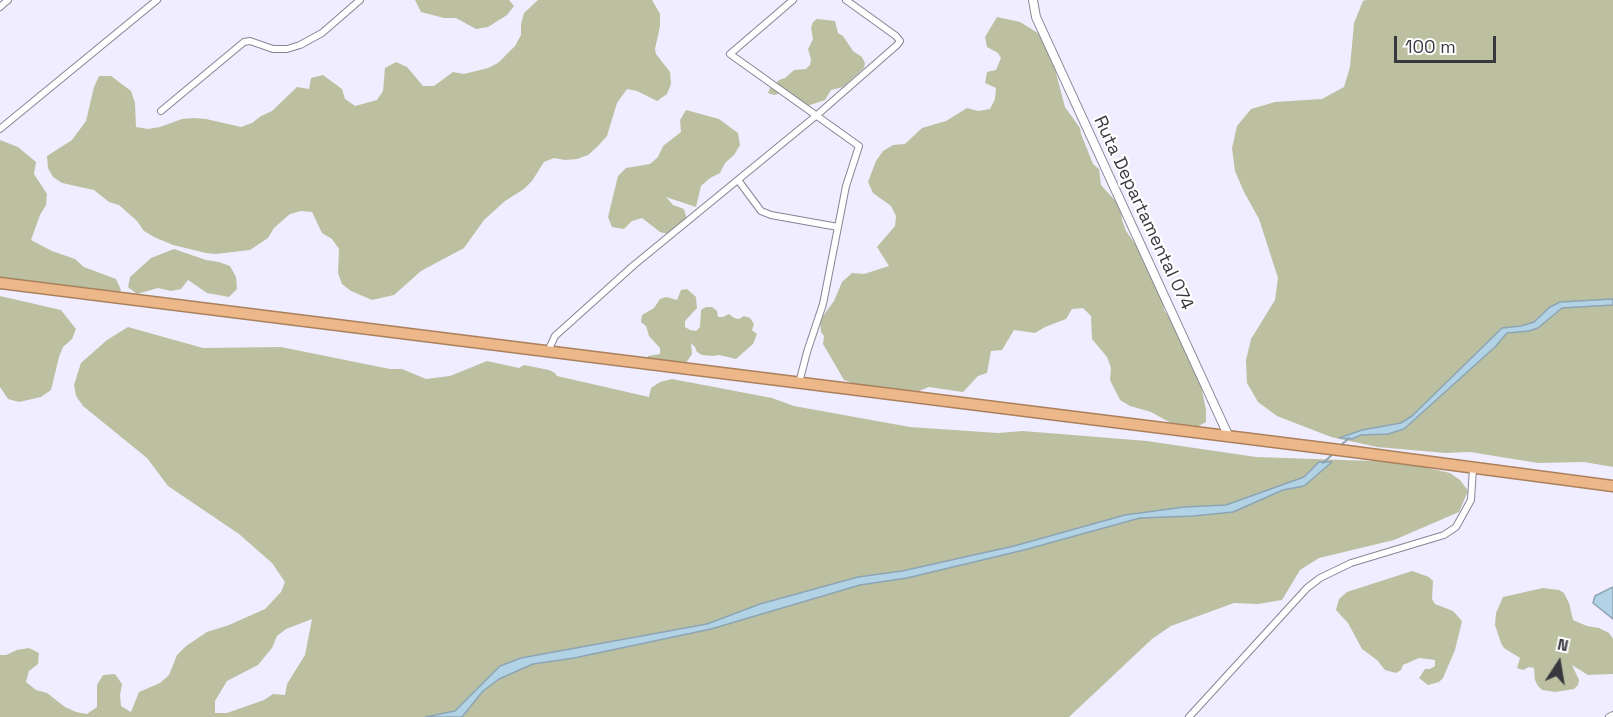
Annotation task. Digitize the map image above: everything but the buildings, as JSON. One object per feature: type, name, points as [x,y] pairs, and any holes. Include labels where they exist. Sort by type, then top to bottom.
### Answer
[{"type":"highway","points":[[0,283],[1613,486]]},
{"type":"street","points":[[0,7],[8,0]]},
{"type":"street","points":[[0,129],[157,0]]},
{"type":"street","points":[[161,111],[243,42],[250,40],[273,49],[287,49],[300,45],[322,33],[360,0]]},
{"type":"street","points":[[793,0],[730,54],[859,146],[846,186],[823,304],[799,383]]},
{"type":"street","name":"Ruta Departamental 074","points":[[1033,0],[1036,18],[1230,436]]},
{"type":"street","points":[[548,351],[555,336],[634,265],[817,115],[900,41],[897,36],[849,1]]},
{"type":"street","points":[[738,180],[761,210],[771,215],[838,227]]},
{"type":"street","points":[[1189,717],[1307,588],[1320,578],[1351,563],[1444,535],[1456,527],[1471,500],[1473,468]]},
{"type":"green space","points":[[415,0],[509,0],[514,6],[507,15],[488,27],[476,29],[456,18],[444,18],[421,12]]},
{"type":"green space","points":[[538,0],[652,0],[660,14],[656,54],[670,72],[671,84],[667,94],[657,101],[637,91],[627,89],[617,103],[607,136],[588,155],[577,159],[554,158],[544,162],[524,189],[505,201],[484,220],[464,248],[421,271],[394,295],[372,300],[351,291],[342,284],[338,273],[339,249],[332,239],[322,233],[312,212],[301,211],[290,214],[274,228],[268,238],[250,250],[206,253],[173,245],[154,237],[144,231],[137,221],[119,205],[109,202],[94,190],[62,183],[53,177],[48,168],[47,156],[72,140],[86,121],[99,76],[111,76],[131,91],[135,103],[136,127],[148,129],[182,119],[194,118],[241,127],[272,111],[297,87],[309,89],[311,78],[323,75],[342,89],[345,99],[355,106],[377,100],[383,91],[385,68],[396,62],[407,67],[423,86],[434,86],[453,72],[464,74],[488,68],[498,63],[515,46],[521,35],[524,13]]},
{"type":"green space","points":[[1613,0],[1613,467],[1584,462],[1538,463],[1470,452],[1445,453],[1377,447],[1331,437],[1277,416],[1258,402],[1247,383],[1246,360],[1251,339],[1275,300],[1278,278],[1259,219],[1235,171],[1232,148],[1237,126],[1251,109],[1275,102],[1322,99],[1344,87],[1350,67],[1354,23],[1363,1]]},
{"type":"green space","points":[[997,17],[1020,22],[1049,40],[1054,50],[1056,73],[1065,107],[1080,128],[1093,164],[1099,169],[1101,185],[1121,207],[1126,231],[1138,248],[1162,297],[1164,310],[1184,339],[1200,381],[1206,422],[1195,428],[1171,423],[1151,412],[1130,406],[1120,400],[1110,380],[1111,368],[1107,357],[1092,339],[1091,316],[1083,308],[1072,309],[1066,319],[1035,333],[1014,330],[1002,350],[991,351],[987,373],[978,376],[963,392],[929,387],[919,391],[894,389],[877,393],[844,380],[823,344],[824,336],[821,332],[820,320],[834,301],[842,282],[852,273],[864,274],[889,266],[877,247],[895,226],[896,216],[891,206],[873,193],[868,182],[876,161],[883,151],[893,145],[905,144],[922,128],[946,121],[967,108],[978,111],[990,109],[995,99],[996,88],[985,83],[987,72],[996,70],[1001,58],[998,53],[987,47],[985,37]]},
{"type":"green space","points":[[817,19],[835,21],[838,33],[843,36],[853,51],[862,57],[865,63],[864,68],[843,87],[831,90],[825,100],[807,106],[784,92],[774,95],[768,93],[779,80],[794,70],[806,69],[810,65],[808,49],[813,39],[811,28]]},
{"type":"green space","points":[[686,110],[719,119],[738,133],[740,145],[734,155],[725,163],[720,173],[701,186],[696,207],[666,197],[673,205],[684,209],[687,220],[682,230],[672,235],[660,232],[642,218],[632,221],[624,229],[612,227],[608,217],[618,176],[626,168],[650,164],[658,157],[663,146],[681,132],[680,120]]},
{"type":"green space","points":[[0,140],[18,147],[36,162],[34,174],[47,194],[46,205],[31,240],[75,259],[84,267],[116,279],[121,290],[113,298],[20,286],[0,290]]},
{"type":"green space","points":[[174,249],[230,266],[236,277],[237,289],[229,297],[207,293],[188,280],[181,289],[171,291],[158,288],[137,294],[128,287],[130,277],[151,258]]},
{"type":"green space","points":[[687,289],[696,297],[697,308],[685,321],[685,327],[696,331],[700,327],[701,310],[712,307],[717,311],[718,317],[729,314],[739,319],[744,316],[750,318],[754,324],[752,330],[757,334],[753,344],[736,359],[719,355],[702,355],[691,343],[692,354],[686,363],[647,361],[648,356],[660,354],[660,348],[649,336],[646,326],[641,322],[642,315],[654,308],[660,299],[666,297],[677,300],[681,290]]},
{"type":"green space","points":[[0,296],[61,310],[76,329],[72,339],[63,347],[51,390],[41,397],[19,402],[8,399],[0,387]]},
{"type":"green space","points":[[128,327],[203,348],[281,347],[390,369],[402,369],[426,379],[450,376],[487,361],[519,368],[524,365],[549,370],[557,376],[649,397],[651,388],[660,382],[672,379],[772,398],[794,406],[910,427],[998,433],[1023,431],[1147,441],[1256,457],[1402,462],[1450,473],[1460,480],[1468,491],[1459,512],[1394,540],[1319,558],[1300,570],[1282,600],[1258,604],[1234,603],[1171,626],[1152,639],[1069,717],[0,717],[0,655],[29,648],[39,653],[38,664],[29,671],[26,682],[36,690],[47,693],[65,707],[87,714],[97,707],[97,685],[103,675],[115,674],[122,684],[121,706],[131,712],[139,692],[160,683],[169,675],[177,655],[186,646],[207,632],[265,609],[281,592],[285,582],[272,563],[239,534],[168,486],[147,458],[83,406],[76,396],[74,385],[81,363],[107,340]],"holes":[[[312,619],[305,655],[287,684],[285,695],[273,694],[264,700],[227,713],[215,713],[215,701],[227,681],[258,665],[272,648],[277,636],[286,629]]]},
{"type":"green space","points":[[1412,571],[1429,577],[1433,581],[1432,599],[1435,604],[1453,611],[1462,621],[1455,650],[1443,678],[1439,682],[1428,685],[1419,678],[1425,669],[1435,666],[1435,660],[1419,658],[1403,665],[1396,673],[1385,670],[1377,660],[1362,649],[1348,623],[1336,610],[1339,599],[1347,592]]},
{"type":"green space","points":[[1543,588],[1564,593],[1573,620],[1609,633],[1613,639],[1613,674],[1588,675],[1572,665],[1579,680],[1578,685],[1574,689],[1555,692],[1542,690],[1538,686],[1534,668],[1529,667],[1523,670],[1517,668],[1520,658],[1504,648],[1501,643],[1495,625],[1496,613],[1503,597]]},
{"type":"water","points":[[1613,299],[1613,305],[1562,308],[1538,328],[1507,333],[1495,347],[1404,429],[1388,434],[1361,435],[1352,439],[1339,438],[1362,430],[1401,423],[1412,416],[1502,328],[1534,322],[1550,307],[1560,302]]},
{"type":"water","points":[[1319,462],[1332,462],[1304,486],[1283,490],[1233,512],[1140,518],[1024,550],[907,578],[860,585],[711,629],[574,658],[533,664],[499,679],[483,691],[462,717],[425,717],[455,711],[500,666],[521,658],[707,624],[760,604],[858,577],[902,571],[1014,546],[1125,515],[1184,507],[1226,505],[1304,477]]},
{"type":"water","points":[[1613,587],[1613,619],[1593,603],[1595,596]]},
{"type":"waterway","points":[[1340,446],[1349,438]]},
{"type":"waterway","points":[[1323,463],[1334,453]]}]
